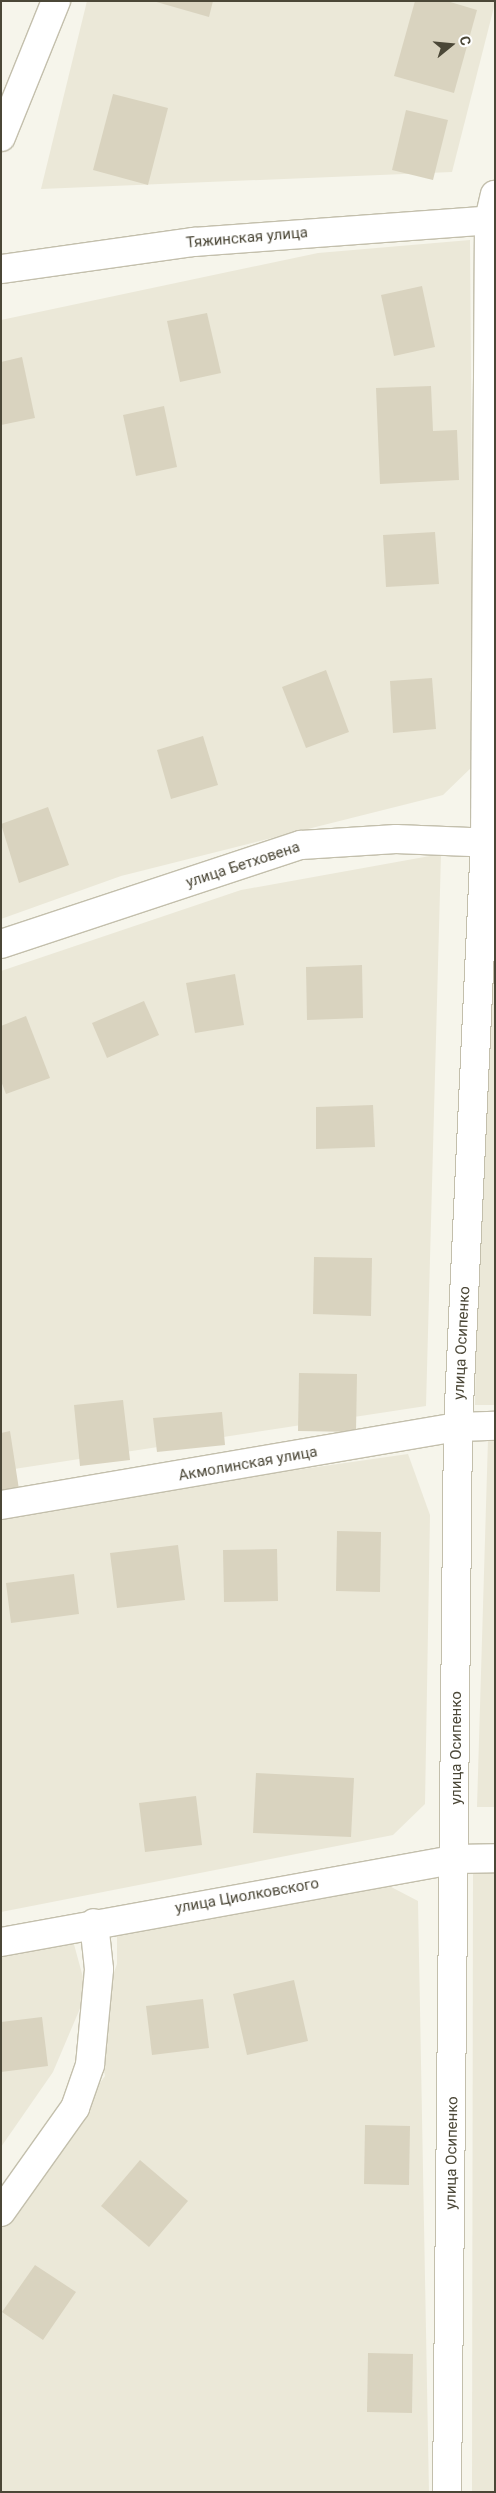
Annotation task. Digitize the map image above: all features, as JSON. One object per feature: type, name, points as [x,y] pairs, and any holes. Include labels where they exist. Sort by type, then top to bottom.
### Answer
[{"type":"street","points":[[1,137],[56,1]]},
{"type":"street","name":"Тяжинская улица","points":[[1,269],[194,242],[493,211]]},
{"type":"street","name":"улица Осипенко","points":[[447,2492],[456,1859],[458,1427],[490,842],[493,211]]},
{"type":"street","name":"улица Бетховена","points":[[1,944],[301,845],[396,839],[490,842]]},
{"type":"street","name":"Акмолинская улица","points":[[1,1505],[458,1427],[495,1426]]},
{"type":"street","name":"улица Циолковского","points":[[1,1942],[94,1923],[456,1859],[495,1858]]},
{"type":"street","points":[[1,2212],[74,2108],[90,2065],[99,1969],[94,1923]]},
{"type":"shaded area","points":[[87,1],[495,1],[495,3],[452,172],[41,189]]},
{"type":"shaded area","points":[[470,240],[474,765],[443,795],[121,876],[1,919],[1,320],[318,253]]},
{"type":"shaded area","points":[[441,854],[426,1406],[1,1471],[1,971],[241,890]]},
{"type":"shaded area","points":[[485,854],[495,855],[495,1405],[475,1405]]},
{"type":"shaded area","points":[[495,1438],[495,1807],[477,1807],[488,1439]]},
{"type":"shaded area","points":[[408,1454],[430,1515],[425,1804],[393,1835],[1,1912],[1,1512]]},
{"type":"shaded area","points":[[473,1873],[495,1873],[495,2492],[472,2492]]},
{"type":"shaded area","points":[[370,1876],[418,1901],[429,2492],[1,2492],[1,2220],[105,2076],[95,2025],[117,1964],[117,1931]]},
{"type":"shaded area","points":[[72,1937],[87,1992],[53,2072],[1,2147],[1,1955]]},
{"type":"building","points":[[153,1],[213,1],[209,17]]},
{"type":"building","points":[[415,1],[447,1],[477,10],[454,93],[394,76]]},
{"type":"building","points":[[113,94],[168,108],[148,185],[93,170]]},
{"type":"building","points":[[406,110],[448,120],[433,180],[392,170]]},
{"type":"building","points":[[422,286],[435,347],[394,356],[381,295]]},
{"type":"building","points":[[207,313],[221,373],[180,382],[167,321]]},
{"type":"building","points":[[22,357],[35,418],[1,425],[1,362]]},
{"type":"building","points":[[431,386],[433,431],[457,430],[459,480],[380,484],[376,388]]},
{"type":"building","points":[[164,406],[177,467],[136,476],[123,415]]},
{"type":"building","points":[[435,532],[439,584],[386,587],[383,535]]},
{"type":"building","points":[[326,670],[349,732],[306,748],[282,687]]},
{"type":"building","points":[[432,678],[436,729],[393,733],[390,681]]},
{"type":"building","points":[[203,736],[218,785],[171,799],[157,750]]},
{"type":"building","points":[[48,807],[69,865],[19,883],[1,824]]},
{"type":"building","points":[[362,965],[363,1018],[307,1020],[306,967]]},
{"type":"building","points":[[235,974],[244,1025],[195,1033],[186,983]]},
{"type":"building","points":[[144,1001],[159,1035],[107,1058],[92,1023]]},
{"type":"building","points":[[26,1016],[50,1078],[6,1094],[1,1081],[1,1026]]},
{"type":"building","points":[[373,1105],[375,1147],[316,1149],[316,1107]]},
{"type":"building","points":[[314,1257],[372,1258],[371,1316],[313,1314]]},
{"type":"building","points":[[299,1373],[357,1374],[356,1432],[298,1431]]},
{"type":"building","points":[[123,1400],[130,1460],[80,1466],[74,1405]]},
{"type":"building","points":[[222,1412],[225,1445],[157,1452],[153,1418]]},
{"type":"building","points":[[10,1431],[20,1496],[1,1499],[1,1433]]},
{"type":"building","points":[[337,1531],[381,1532],[380,1592],[336,1591]]},
{"type":"building","points":[[178,1545],[185,1600],[117,1608],[110,1553]]},
{"type":"building","points":[[277,1549],[278,1601],[224,1602],[223,1550]]},
{"type":"building","points":[[74,1574],[79,1614],[11,1623],[6,1583]]},
{"type":"building","points":[[256,1773],[354,1778],[351,1837],[253,1833]]},
{"type":"building","points":[[196,1796],[202,1845],[145,1852],[139,1803]]},
{"type":"building","points":[[294,1980],[308,2041],[247,2055],[233,1994]]},
{"type":"building","points":[[203,1999],[209,2048],[152,2055],[146,2006]]},
{"type":"building","points":[[42,2017],[48,2066],[1,2072],[1,2022]]},
{"type":"building","points":[[365,2125],[410,2126],[409,2185],[364,2184]]},
{"type":"building","points":[[140,2160],[188,2201],[149,2247],[101,2206]]},
{"type":"building","points":[[35,2265],[76,2292],[43,2340],[2,2312]]},
{"type":"building","points":[[368,2353],[413,2354],[412,2413],[367,2412]]}]
